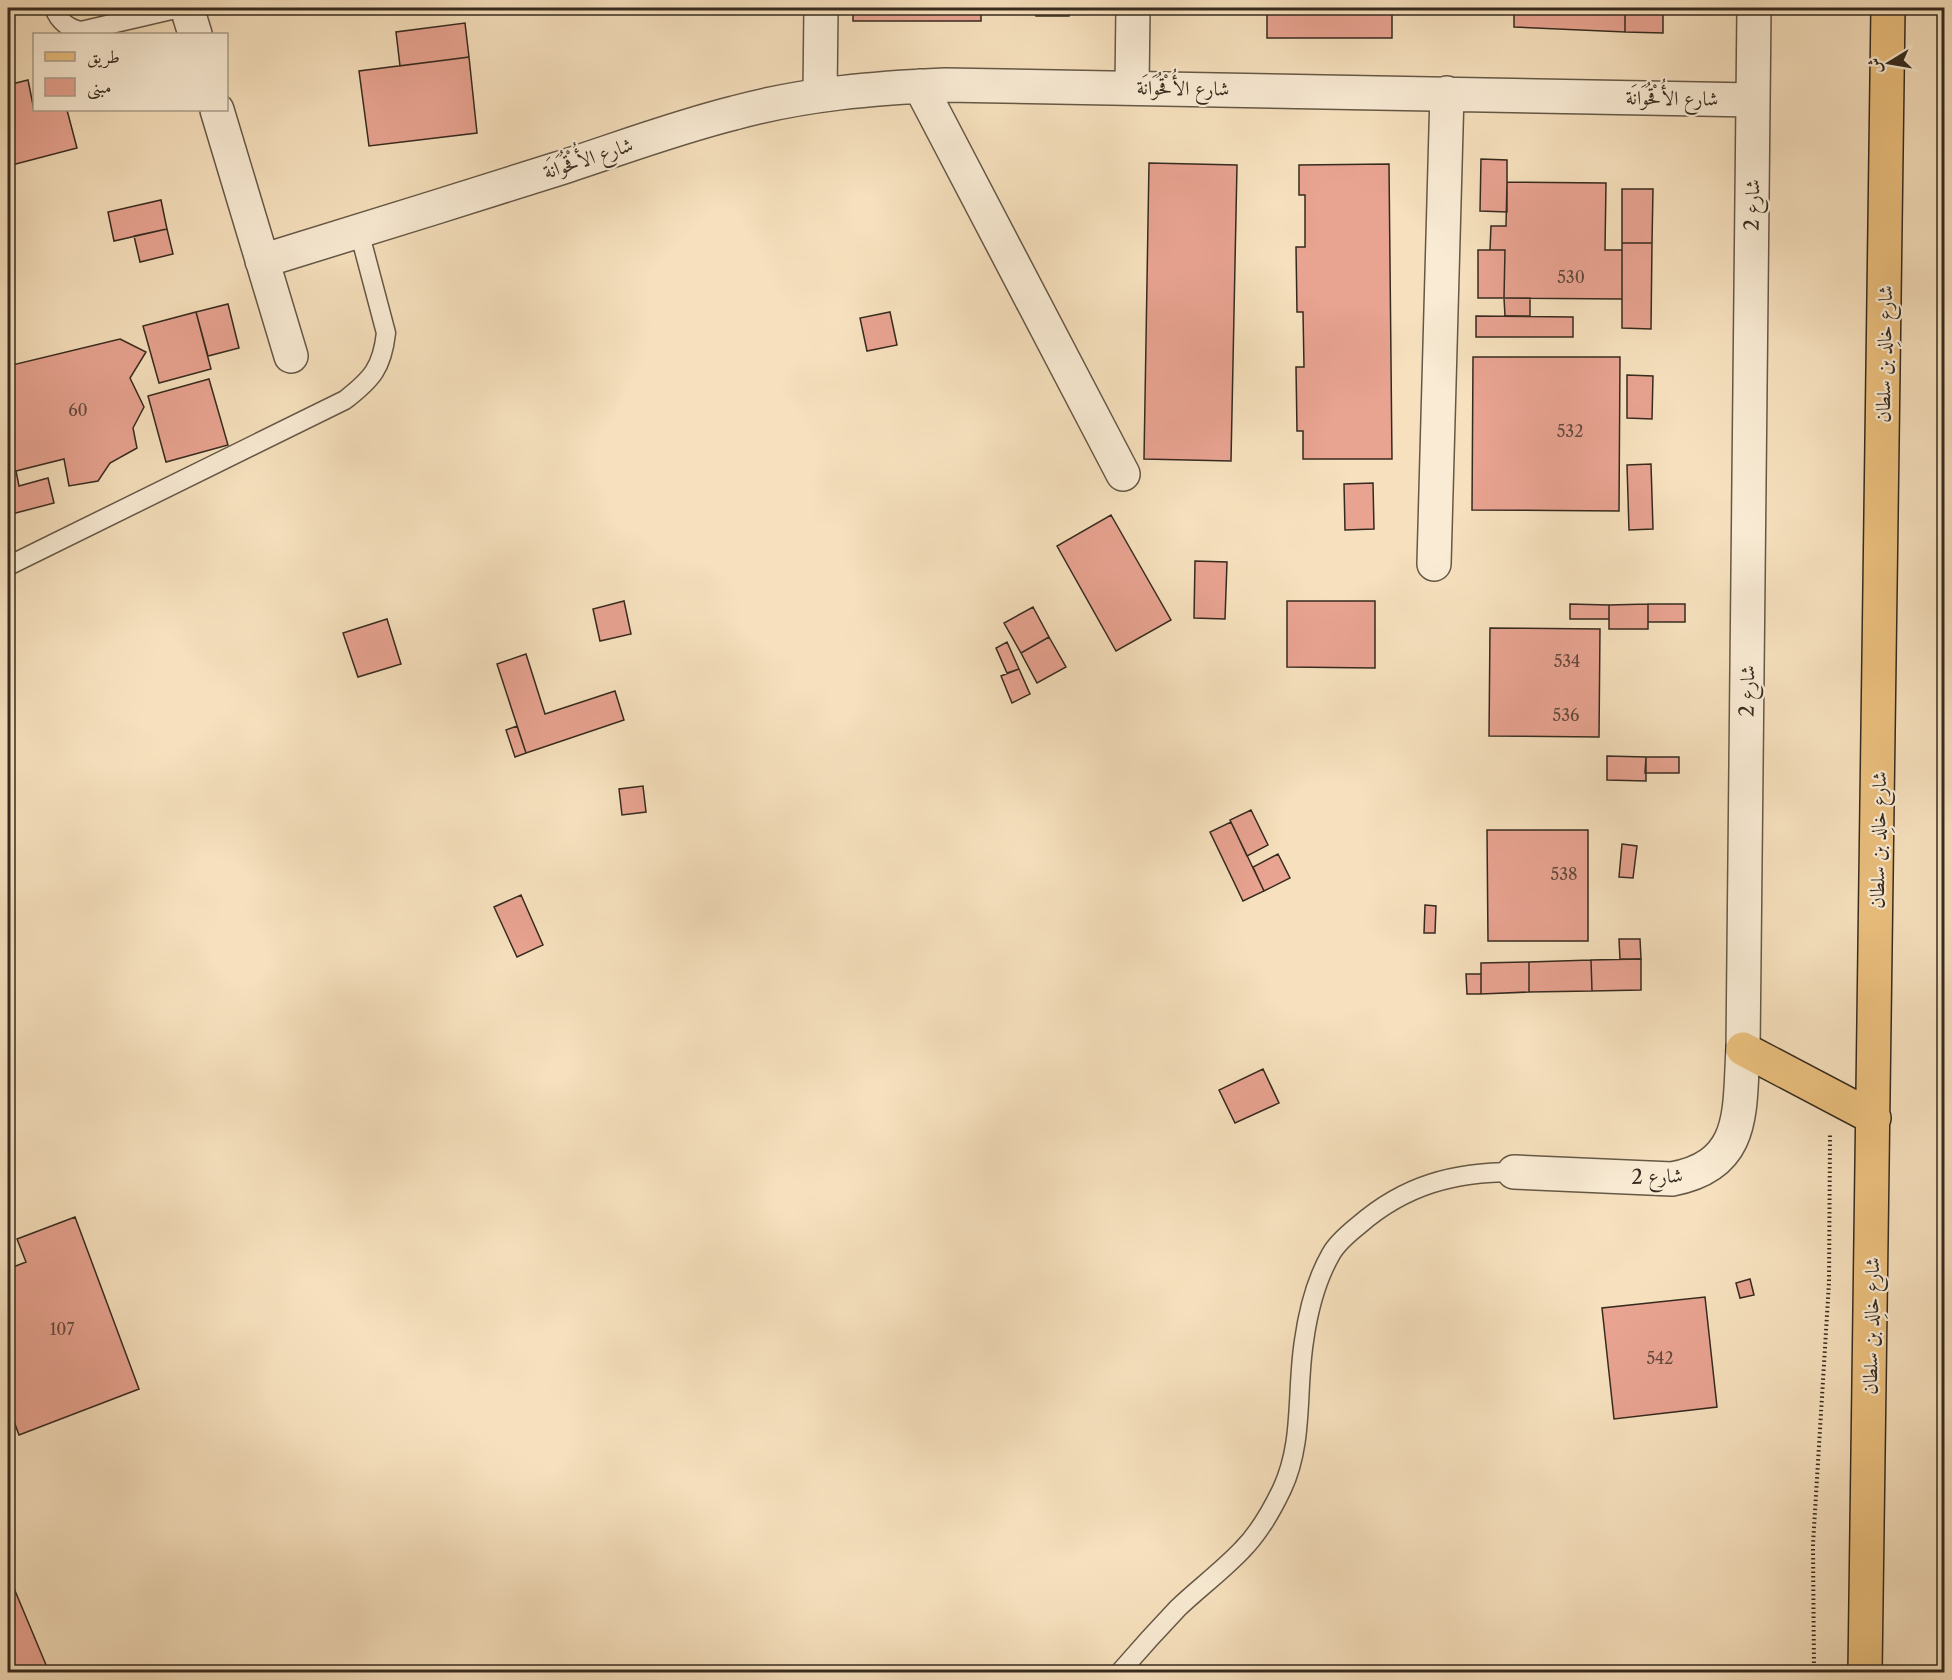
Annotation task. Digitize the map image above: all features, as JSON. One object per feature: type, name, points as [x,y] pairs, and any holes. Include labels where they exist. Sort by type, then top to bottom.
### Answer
[{"type":"main road","name":"شارع خالِد بن سلطان","points":[[1865,1672],[1888,8]]},
{"type":"main road","points":[[1743,1049],[1874,1118]]},
{"type":"street","points":[[187,8],[195,33]]},
{"type":"street","points":[[820,94],[821,8]]},
{"type":"street","points":[[1132,87],[1133,8]]},
{"type":"street","name":"شارع 2","points":[[1514,1172],[1672,1179],[1690,1176],[1706,1168],[1720,1157],[1737,1125],[1743,1049],[1754,8]]},
{"type":"street","points":[[920,86],[1123,474]]},
{"type":"street","name":"شارع الأُقْحُوَانَة","points":[[262,261],[599,156],[667,131],[736,112],[820,94],[920,86],[1132,87],[1753,100]]},
{"type":"street","points":[[1434,564],[1447,93]]},
{"type":"street","points":[[217,111],[291,356]]},
{"type":"lane","points":[[54,8],[63,23],[72,29],[81,31],[180,8]]},
{"type":"lane","points":[[8,566],[345,400],[370,379],[379,365],[386,333],[359,231]]},
{"type":"lane","points":[[1120,1672],[1179,1607],[1244,1548],[1265,1519],[1283,1487],[1298,1432],[1301,1372],[1308,1320],[1319,1281],[1331,1253],[1372,1213],[1422,1185],[1483,1172],[1514,1172]]},
{"type":"path","points":[[1814,1672],[1813,1544],[1829,1282],[1831,1095]]},
{"type":"building","points":[[853,8],[981,8],[981,21],[853,21]]},
{"type":"building","points":[[1036,8],[1069,8],[1069,16],[1036,16]]},
{"type":"building","points":[[1267,8],[1392,8],[1392,38],[1267,38]]},
{"type":"building","points":[[1514,8],[1625,8],[1625,32],[1514,27]]},
{"type":"building","points":[[1625,8],[1663,8],[1663,33],[1625,32]]},
{"type":"building","points":[[465,23],[469,57],[400,66],[396,32]]},
{"type":"building","points":[[469,57],[477,133],[369,146],[359,71]]},
{"type":"building","points":[[8,66],[12,84],[28,80],[33,111],[67,111],[77,148],[8,166]]},
{"type":"building","points":[[1481,159],[1507,160],[1507,212],[1480,211]]},
{"type":"building","points":[[1149,163],[1237,165],[1231,461],[1144,459]]},
{"type":"building","points":[[1389,164],[1392,459],[1303,459],[1303,431],[1297,431],[1296,367],[1304,367],[1303,312],[1297,312],[1296,247],[1305,247],[1305,195],[1299,195],[1299,165]]},
{"type":"building","points":[[1507,182],[1606,183],[1605,250],[1622,250],[1622,299],[1504,298],[1505,250],[1490,250],[1491,226],[1506,226]]},
{"type":"building","points":[[1622,189],[1653,189],[1652,243],[1622,243]]},
{"type":"building","points":[[161,200],[167,229],[114,241],[108,212]]},
{"type":"building","points":[[167,229],[173,254],[140,262],[134,236]]},
{"type":"building","points":[[1622,243],[1652,243],[1651,329],[1622,328]]},
{"type":"building","points":[[1478,250],[1505,250],[1504,298],[1478,298]]},
{"type":"building","points":[[1504,298],[1530,298],[1530,316],[1505,316]]},
{"type":"building","points":[[228,304],[239,348],[208,356],[196,312]]},
{"type":"building","points":[[196,312],[211,369],[159,383],[143,326]]},
{"type":"building","points":[[890,312],[897,345],[867,351],[860,318]]},
{"type":"building","points":[[1476,316],[1573,317],[1573,337],[1476,337]]},
{"type":"building","points":[[120,339],[146,352],[130,378],[144,407],[133,428],[137,448],[110,463],[98,481],[69,486],[64,459],[8,473],[8,366]]},
{"type":"building","points":[[1473,357],[1620,357],[1619,511],[1472,510]]},
{"type":"building","points":[[1627,375],[1653,376],[1652,419],[1627,418]]},
{"type":"building","points":[[209,379],[228,445],[166,462],[148,396]]},
{"type":"building","points":[[1651,464],[1653,529],[1629,530],[1627,465]]},
{"type":"building","points":[[16,471],[19,486],[48,478],[54,503],[8,515],[8,473]]},
{"type":"building","points":[[1373,483],[1374,529],[1345,530],[1344,484]]},
{"type":"building","points":[[1111,515],[1171,620],[1116,651],[1057,546]]},
{"type":"building","points":[[1195,561],[1227,562],[1225,619],[1194,618]]},
{"type":"building","points":[[624,601],[631,634],[600,641],[593,609]]},
{"type":"building","points":[[1287,601],[1375,601],[1375,668],[1287,667]]},
{"type":"building","points":[[1570,604],[1609,605],[1609,619],[1570,619]]},
{"type":"building","points":[[1648,604],[1685,604],[1685,622],[1648,622]]},
{"type":"building","points":[[1648,604],[1648,629],[1609,629],[1609,605]]},
{"type":"building","points":[[1033,607],[1049,637],[1021,653],[1004,623]]},
{"type":"building","points":[[387,619],[401,664],[358,677],[343,633]]},
{"type":"building","points":[[1490,628],[1600,629],[1599,737],[1489,736]]},
{"type":"building","points":[[1049,637],[1066,667],[1037,683],[1021,653]]},
{"type":"building","points":[[1007,642],[1019,669],[1007,673],[996,648]]},
{"type":"building","points":[[526,654],[545,714],[615,691],[624,720],[526,753],[497,664]]},
{"type":"building","points":[[1019,669],[1030,694],[1012,703],[1001,676]]},
{"type":"building","points":[[517,726],[526,753],[515,757],[506,730]]},
{"type":"building","points":[[1607,756],[1646,757],[1646,781],[1607,780]]},
{"type":"building","points":[[1646,757],[1679,757],[1679,773],[1645,773]]},
{"type":"building","points":[[643,786],[646,812],[622,815],[619,789]]},
{"type":"building","points":[[1251,810],[1268,845],[1247,856],[1230,820]]},
{"type":"building","points":[[1231,822],[1264,891],[1243,901],[1210,832]]},
{"type":"building","points":[[1487,830],[1588,830],[1588,941],[1488,941]]},
{"type":"building","points":[[1622,844],[1637,846],[1633,878],[1619,877]]},
{"type":"building","points":[[1278,854],[1290,878],[1264,891],[1253,867]]},
{"type":"building","points":[[521,895],[543,945],[517,957],[494,907]]},
{"type":"building","points":[[1425,905],[1436,906],[1435,933],[1424,933]]},
{"type":"building","points":[[1619,939],[1640,939],[1641,959],[1620,959]]},
{"type":"building","points":[[1641,959],[1641,990],[1592,991],[1591,960]]},
{"type":"building","points":[[1591,960],[1592,991],[1529,992],[1529,962]]},
{"type":"building","points":[[1529,962],[1529,992],[1481,994],[1481,963]]},
{"type":"building","points":[[1466,974],[1481,974],[1481,994],[1467,994]]},
{"type":"building","points":[[1263,1069],[1279,1103],[1235,1123],[1219,1090]]},
{"type":"building","points":[[75,1217],[139,1389],[19,1435],[8,1405],[8,1269],[26,1262],[17,1239]]},
{"type":"building","points":[[1750,1279],[1754,1295],[1740,1298],[1736,1283]]},
{"type":"building","points":[[1705,1297],[1717,1407],[1614,1419],[1602,1308]]},
{"type":"building","points":[[8,1574],[49,1672],[8,1672]]}]
